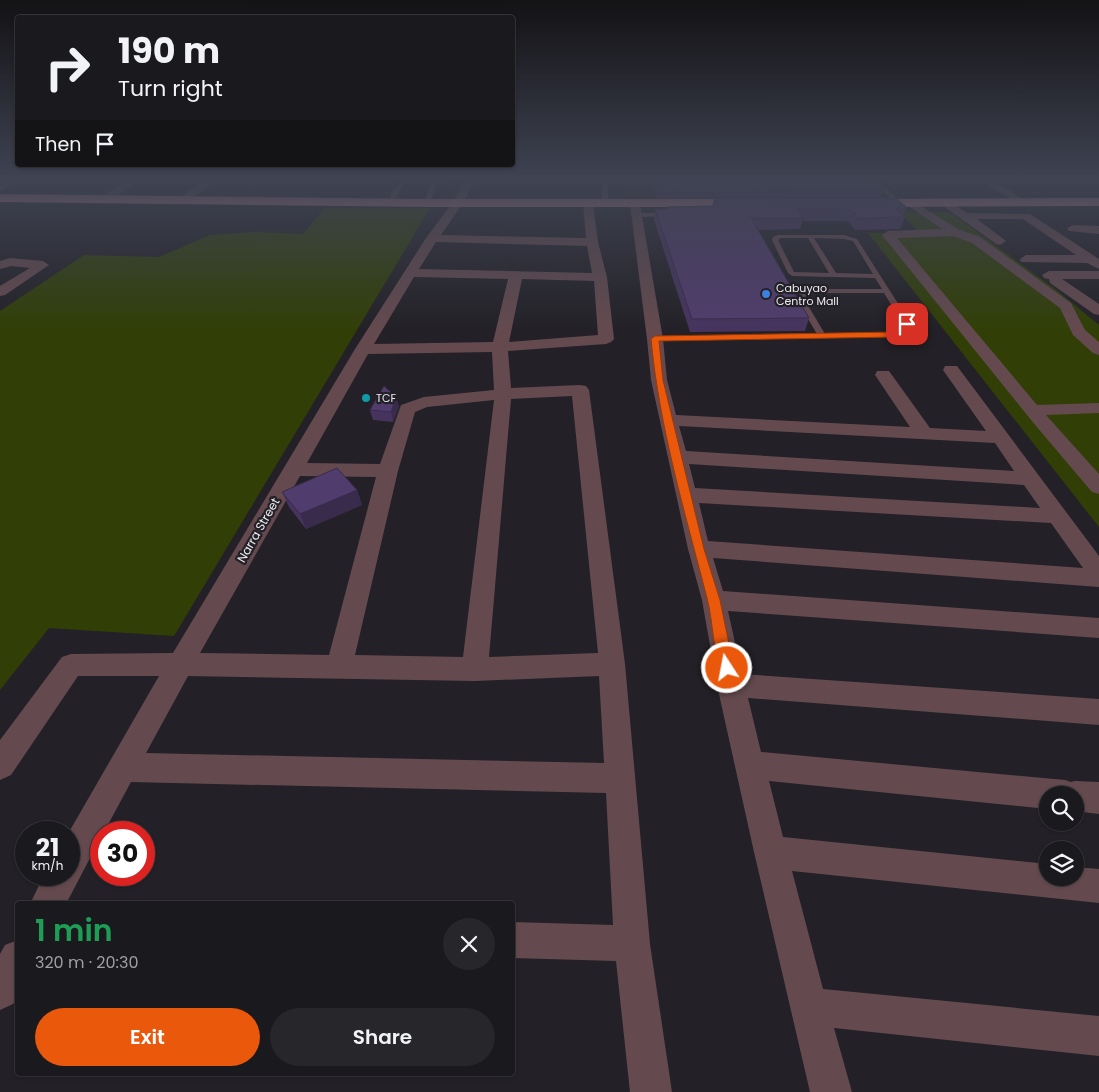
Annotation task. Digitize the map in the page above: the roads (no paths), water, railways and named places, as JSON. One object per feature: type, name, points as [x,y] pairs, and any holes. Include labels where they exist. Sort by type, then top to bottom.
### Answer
[{"type":"street","name":"Narra Street","points":[[80,844],[180,664],[363,350],[439,229]]},
{"type":"street","points":[[363,350],[500,347],[606,340],[600,277],[591,229]]},
{"type":"street","points":[[639,229],[659,380],[699,549],[714,600],[730,685],[770,852],[831,1092]]},
{"type":"street","points":[[949,229],[983,244],[1066,306],[1078,332],[1099,350]]},
{"type":"street","points":[[1072,229],[1092,242]]},
{"type":"street","points":[[985,230],[1002,230]]},
{"type":"street","points":[[985,230],[1099,312]]},
{"type":"street","points":[[1028,230],[1046,230],[1095,262]]},
{"type":"street","points":[[954,232],[888,235],[1099,487]]},
{"type":"street","points":[[432,238],[592,242]]},
{"type":"street","points":[[1050,244],[1068,244]]},
{"type":"street","points":[[1015,250],[1095,262]]},
{"type":"street","points":[[0,265],[10,262],[44,265],[0,292]]},
{"type":"street","points":[[410,273],[600,277]]},
{"type":"street","points":[[475,669],[503,394],[500,347],[516,275]]},
{"type":"street","points":[[1049,276],[1099,275]]},
{"type":"street","points":[[1075,294],[1099,294]]},
{"type":"street","points":[[951,370],[1099,573]]},
{"type":"street","points":[[883,374],[924,434]]},
{"type":"street","points":[[339,667],[388,471],[407,408],[424,402],[503,394],[580,390],[612,664],[632,944],[651,1092]]},
{"type":"street","points":[[1033,410],[1099,408]]},
{"type":"street","points":[[668,420],[1001,438]]},
{"type":"street","points":[[677,457],[1031,479]]},
{"type":"street","points":[[294,469],[388,471]]},
{"type":"street","points":[[686,495],[1056,516]]},
{"type":"street","points":[[699,549],[1099,578]]},
{"type":"street","points":[[714,600],[1099,628]]},
{"type":"street","points":[[0,764],[71,665],[180,664],[475,669],[612,664]]},
{"type":"street","points":[[730,685],[1099,712]]},
{"type":"street","points":[[749,765],[1039,793]]},
{"type":"street","points":[[122,767],[620,778]]},
{"type":"street","points":[[1084,797],[1099,798]]},
{"type":"street","points":[[770,852],[1099,886]]},
{"type":"street","points":[[49,901],[57,886]]},
{"type":"street","points":[[515,940],[632,944]]},
{"type":"street","points":[[0,991],[15,964]]},
{"type":"street","points":[[808,1006],[1099,1036]]},
{"type":"lane","points":[[655,339],[895,334],[904,332],[907,324],[878,276],[855,240],[844,237],[810,236],[775,238],[791,273],[801,276],[878,276]]},
{"type":"lane","points":[[810,236],[834,276]]},
{"type":"lane","points":[[822,336],[802,302],[801,297],[805,293],[813,291],[887,291]]},
{"type":"place","name":"Cabuyao Centro Mall","points":[[766,294]]},
{"type":"place","name":"TCF","points":[[366,398]]}]
